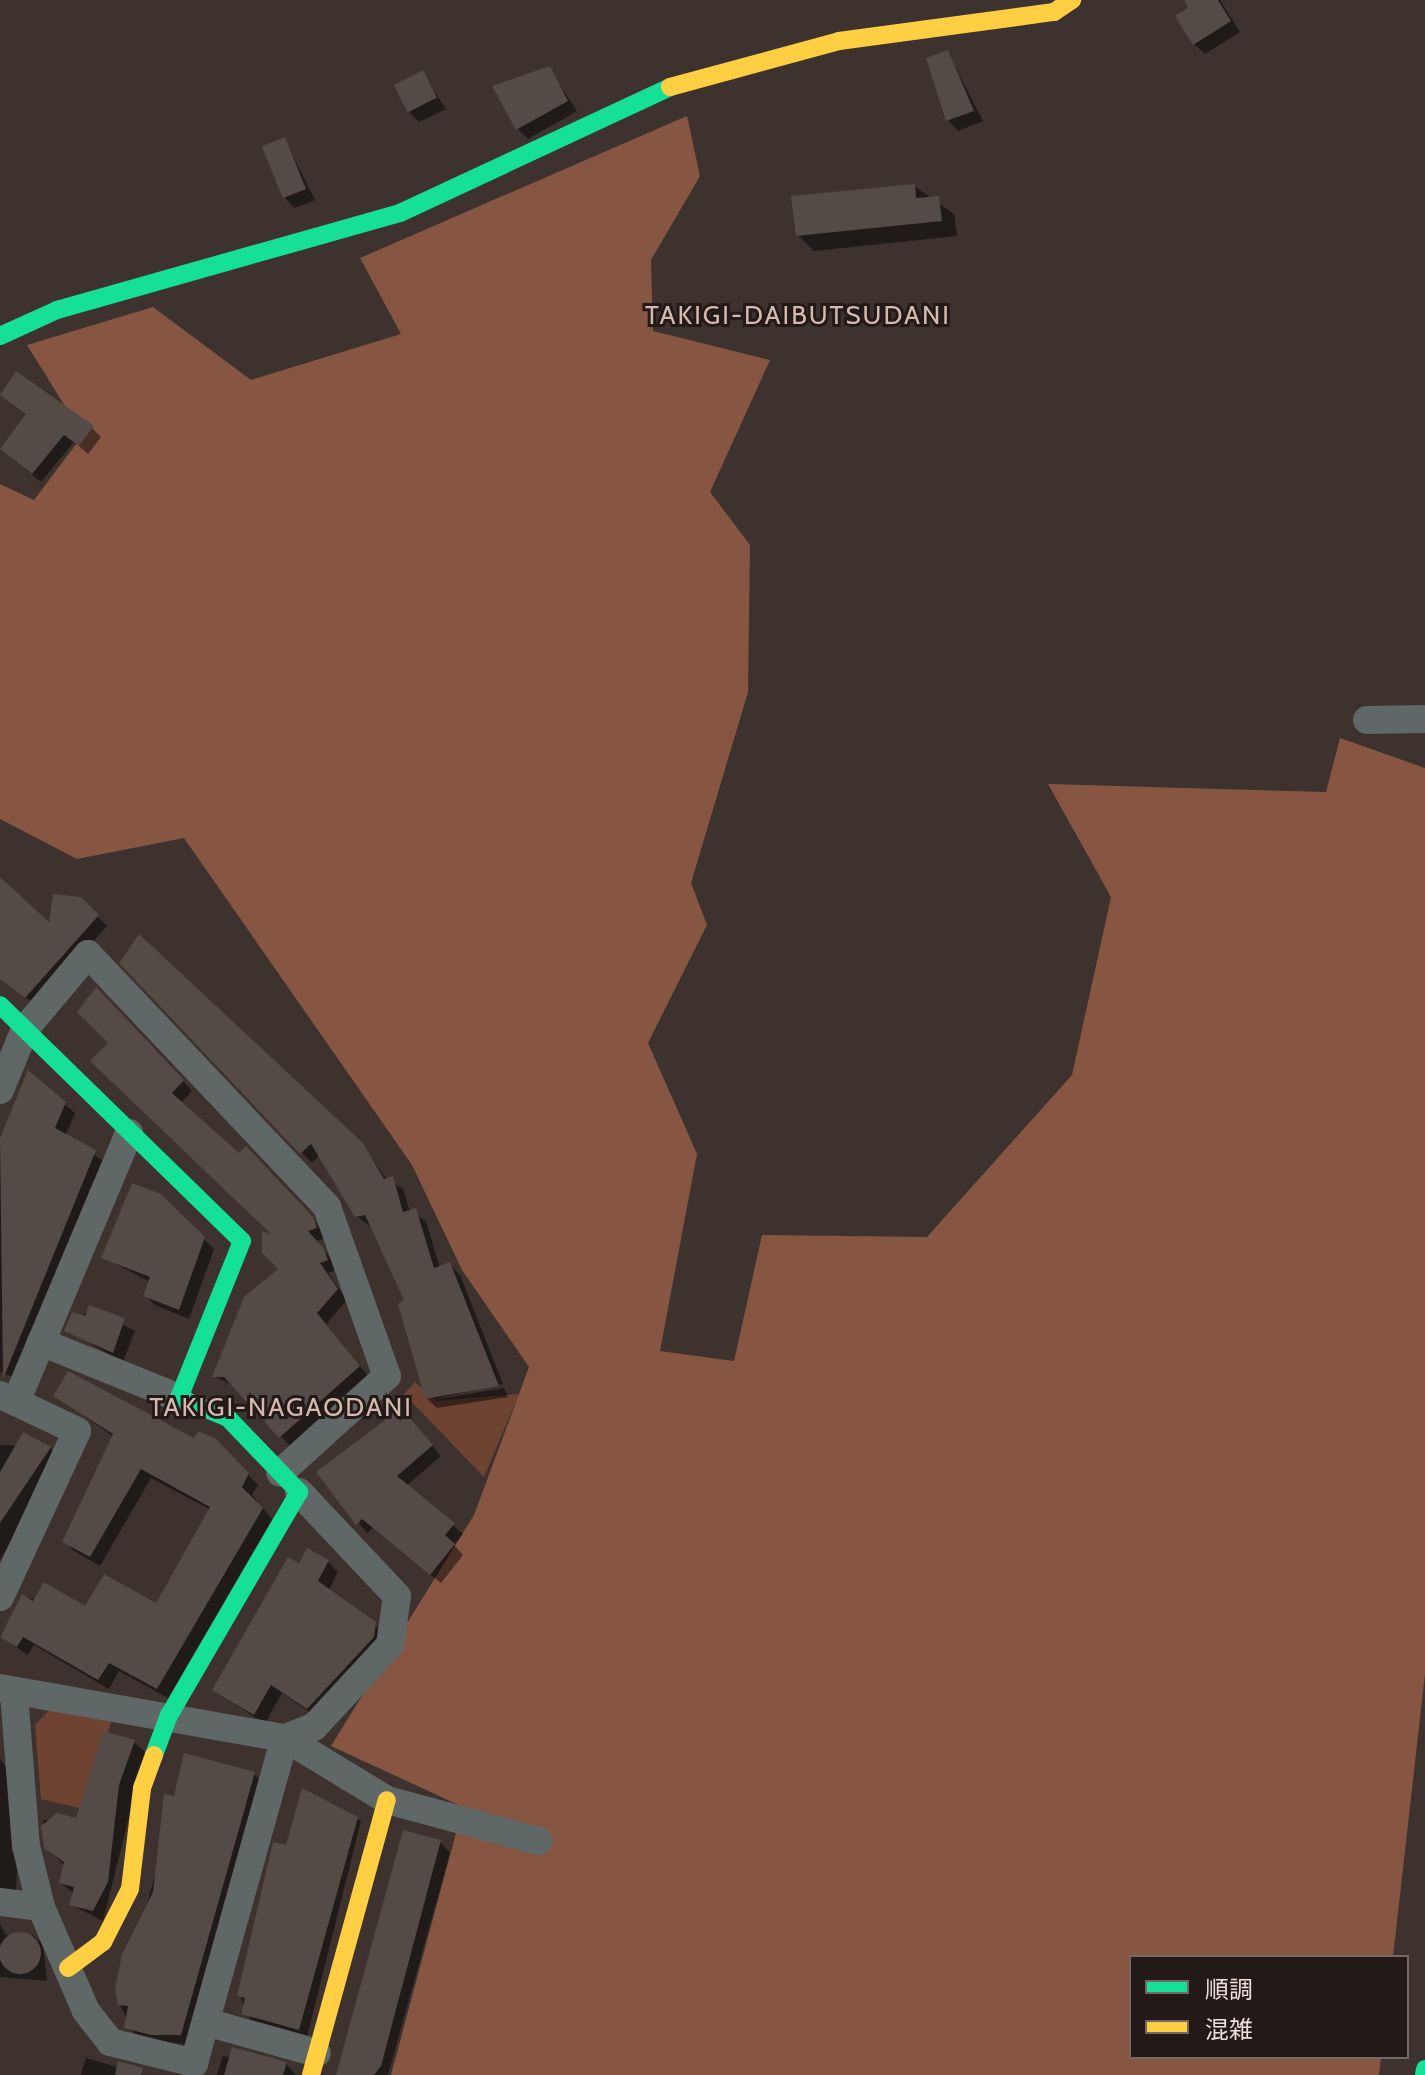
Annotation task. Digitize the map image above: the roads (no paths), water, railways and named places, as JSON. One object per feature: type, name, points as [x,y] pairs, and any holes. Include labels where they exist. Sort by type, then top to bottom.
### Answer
[{"type":"main road","points":[[0,336],[57,310],[400,213],[696,75],[839,41],[1054,12],[1072,0]]},
{"type":"main road","points":[[0,1005],[242,1241],[179,1398],[228,1418],[290,1482],[169,1715],[142,1788],[130,1889],[103,1942],[68,1968]]},
{"type":"main road","points":[[314,2064],[387,1800]]},
{"type":"main road","points":[[1424,2075],[1425,2069]]},
{"type":"street","points":[[1367,720],[1425,719]]},
{"type":"street","points":[[0,1090],[25,1029],[88,954],[327,1207],[387,1376],[290,1482],[397,1596],[390,1645],[314,1727],[285,1738]]},
{"type":"street","points":[[0,1597],[77,1431],[8,1398],[41,1342],[129,1133]]},
{"type":"street","points":[[41,1342],[179,1398]]},
{"type":"street","points":[[285,1738],[194,2063],[110,2042],[68,1968],[41,1907],[26,1846],[7,1691],[169,1715],[285,1738],[387,1800],[539,1841]]},
{"type":"street","points":[[0,1902],[41,1907]]},
{"type":"street","points":[[206,2022],[314,2064]]},
{"type":"district","name":"TAKIGI-DAIBUTSUDANI","points":[[798,316]]},
{"type":"district","name":"TAKIGI-NAGAODANI","points":[[281,1408]]}]
